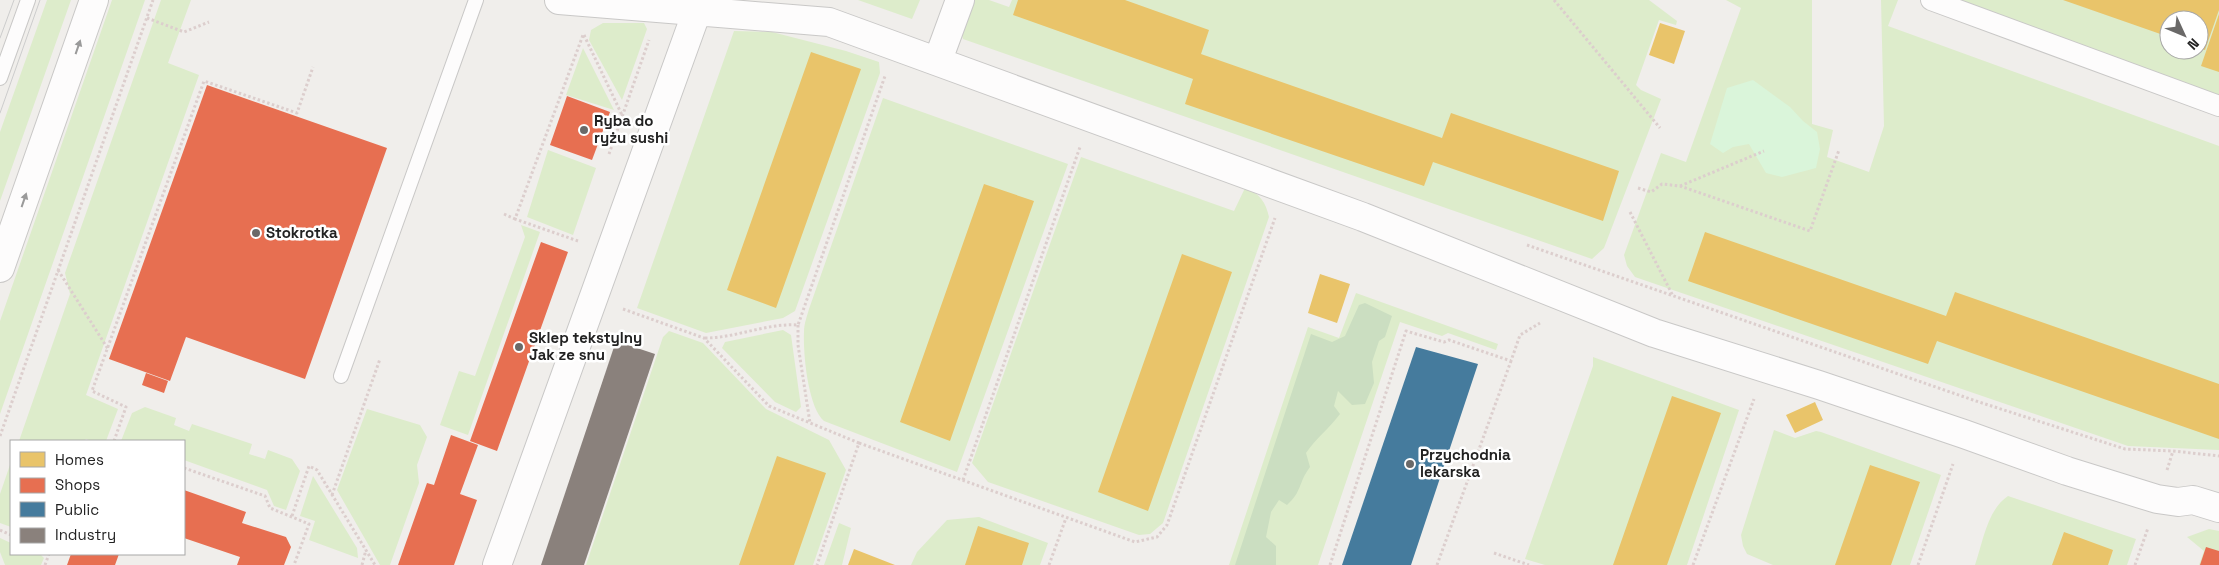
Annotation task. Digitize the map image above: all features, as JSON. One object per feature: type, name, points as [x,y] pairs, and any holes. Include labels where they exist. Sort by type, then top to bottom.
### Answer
[{"type":"street","points":[[0,268],[94,0]]},
{"type":"street","points":[[559,0],[829,22],[896,47],[938,60],[1090,118],[1363,217],[1654,333],[1809,382],[2067,471],[2157,499],[2178,502],[2193,500],[2219,508]]},
{"type":"street","points":[[938,60],[960,0]]},
{"type":"street","points":[[1931,0],[2219,106]]},
{"type":"street","points":[[497,565],[697,11]]},
{"type":"lane","points":[[0,78],[28,0]]},
{"type":"lane","points":[[341,376],[476,0]]},
{"type":"path","points":[[0,436],[153,0]]},
{"type":"path","points":[[1554,0],[1660,128]]},
{"type":"path","points":[[147,18],[184,32],[209,22]]},
{"type":"path","points":[[515,219],[583,34],[622,116]]},
{"type":"path","points":[[810,423],[798,345],[798,325],[896,47]]},
{"type":"path","points":[[114,440],[126,407],[92,391],[204,81],[297,113],[313,67]]},
{"type":"path","points":[[962,480],[1090,118]]},
{"type":"path","points":[[1638,188],[1651,192],[1662,184],[1680,186],[1810,231],[1839,150]]},
{"type":"path","points":[[1680,186],[1764,151]]},
{"type":"path","points":[[704,338],[770,406],[859,443],[1135,542],[1157,537],[1167,525],[1285,190]]},
{"type":"path","points":[[1630,212],[1674,297]]},
{"type":"path","points":[[504,214],[578,241]]},
{"type":"path","points":[[1518,242],[1976,401],[2125,450],[2173,451],[2219,456]]},
{"type":"path","points":[[58,270],[108,349]]},
{"type":"path","points":[[593,298],[704,338],[719,338],[786,324],[798,325]]},
{"type":"path","points":[[1437,565],[1520,335],[1545,320]]},
{"type":"path","points":[[1330,565],[1406,331],[1444,342],[1449,340],[1511,361]]},
{"type":"path","points":[[1809,382],[1822,348]]},
{"type":"path","points":[[332,495],[380,358]]},
{"type":"path","points":[[1693,565],[1754,398],[1760,400]]},
{"type":"path","points":[[1918,565],[1976,401]]},
{"type":"path","points":[[817,565],[859,443]]},
{"type":"path","points":[[292,516],[308,466],[317,470],[375,565]]},
{"type":"path","points":[[185,468],[265,496],[270,508],[309,524],[294,565]]},
{"type":"path","points":[[1049,565],[1066,518]]},
{"type":"path","points":[[2135,565],[2145,536]]},
{"type":"path","points":[[362,565],[366,550]]},
{"type":"path","points":[[1494,553],[1529,565]]},
{"type":"green space","points":[[47,0],[71,0],[0,201],[0,132]]},
{"type":"green space","points":[[112,0],[145,0],[0,414],[0,321]]},
{"type":"green space","points":[[161,0],[191,0],[168,63],[199,75],[86,395],[118,409],[106,440],[19,440],[70,294],[65,273]]},
{"type":"green space","points":[[858,0],[920,0],[912,19]]},
{"type":"green space","points":[[972,0],[989,0],[1009,7],[1012,0],[1649,0],[1677,21],[1676,25],[1659,20],[1636,85],[1641,90],[1661,99],[1604,248],[1592,259],[963,39],[960,28]]},
{"type":"green space","points":[[1726,0],[1812,0],[1812,124],[1833,130],[1827,157],[1869,172],[1884,126],[1881,0],[1898,0],[1888,26],[2219,146],[2219,450],[2128,446],[1635,277],[1627,266],[1624,255],[1661,153],[1686,162],[1741,8]]},
{"type":"green space","points":[[1955,0],[2219,0],[2219,99]]},
{"type":"green space","points":[[603,23],[644,23],[647,29],[622,100],[589,40],[591,30]]},
{"type":"green space","points":[[734,31],[772,32],[846,51],[879,62],[880,73],[795,311],[783,318],[706,333],[637,308]]},
{"type":"green space","points":[[583,48],[614,110],[566,95]]},
{"type":"green space","points":[[1753,80],[1790,107],[1817,132],[1820,149],[1816,168],[1782,177],[1766,173],[1749,144],[1733,147],[1723,153],[1710,144],[1727,88]]},
{"type":"green space","points":[[883,98],[1068,164],[957,472],[824,421],[814,404],[810,392],[804,342],[806,320]]},
{"type":"green space","points":[[548,150],[596,168],[573,235],[527,217]]},
{"type":"green space","points":[[1081,157],[1234,211],[1245,188],[1262,199],[1269,217],[1163,523],[1150,534],[1139,535],[988,482],[972,463]]},
{"type":"green space","points":[[521,225],[540,232],[468,435],[440,425],[459,371],[475,376],[525,237]]},
{"type":"green space","points":[[1356,293],[1498,344],[1496,350],[1448,333],[1442,336],[1400,322],[1318,565],[1229,565],[1308,327],[1339,338]]},
{"type":"green space","points":[[1365,303],[1392,316],[1385,337],[1379,341],[1372,362],[1374,383],[1365,404],[1352,405],[1338,391],[1334,406],[1340,414],[1306,453],[1310,467],[1298,491],[1287,505],[1279,500],[1271,512],[1266,537],[1276,546],[1276,565],[1235,565],[1311,334],[1332,342],[1345,336],[1359,305]]},
{"type":"green space","points":[[783,330],[791,335],[801,407],[796,412],[775,402],[722,348],[725,342]]},
{"type":"green space","points":[[669,331],[703,343],[766,409],[829,440],[846,470],[813,565],[586,565],[663,337]]},
{"type":"green space","points":[[1593,357],[1739,410],[1687,565],[1545,565],[1525,559],[1593,366]]},
{"type":"green space","points":[[145,407],[176,418],[174,425],[189,431],[192,424],[252,444],[249,454],[265,459],[268,450],[292,459],[300,471],[286,510],[274,506],[267,490],[185,460],[185,440],[121,440],[132,413]]},
{"type":"green space","points":[[367,409],[420,425],[427,437],[417,465],[419,483],[390,565],[380,565],[337,490]]},
{"type":"green space","points":[[1774,430],[1795,438],[1816,431],[1821,432],[1941,475],[1910,565],[1773,565],[1747,554],[1741,535]]},
{"type":"green space","points":[[10,465],[10,527],[0,523],[0,494]]},
{"type":"green space","points":[[313,476],[357,548],[358,558],[309,540],[315,521],[300,516]]},
{"type":"green space","points":[[2008,496],[2136,539],[2127,565],[1975,565],[1990,518],[1995,509]]},
{"type":"green space","points":[[979,517],[1048,543],[1040,565],[911,565],[917,552],[947,520]]},
{"type":"green space","points":[[839,523],[851,528],[842,565],[824,565]]},
{"type":"green space","points":[[2209,529],[2219,531],[2219,565],[2199,565],[2204,551],[2187,537]]},
{"type":"green space","points":[[0,538],[10,543],[10,555],[41,555],[44,558],[41,565],[5,565],[0,552]]},
{"type":"building: Homes","points":[[1018,0],[1125,0],[1209,30],[1201,54],[1442,138],[1451,113],[1619,171],[1603,221],[1433,162],[1424,186],[1185,104],[1193,79],[1013,15]]},
{"type":"building: Homes","points":[[2063,0],[2219,0],[2219,10],[2209,39],[2209,10],[2159,10],[2159,34]]},
{"type":"building: Homes","points":[[2219,14],[2219,72],[2201,66],[2203,60],[2209,60],[2209,43]]},
{"type":"building: Homes","points":[[1660,23],[1685,31],[1674,64],[1649,55]]},
{"type":"building: Homes","points":[[811,52],[861,69],[776,308],[727,290]]},
{"type":"building: Homes","points":[[984,184],[1034,201],[950,441],[900,422]]},
{"type":"building: Homes","points":[[1705,232],[1946,316],[1955,292],[2219,384],[2219,439],[1937,341],[1928,364],[1688,281]]},
{"type":"building: Homes","points":[[1182,254],[1232,272],[1148,511],[1098,492]]},
{"type":"building: Homes","points":[[1320,274],[1350,284],[1337,323],[1308,313]]},
{"type":"building: Homes","points":[[1672,396],[1721,413],[1667,565],[1613,565]]},
{"type":"building: Homes","points":[[1815,402],[1823,420],[1795,433],[1786,415]]},
{"type":"building: Homes","points":[[777,456],[826,473],[794,565],[739,565]]},
{"type":"building: Homes","points":[[1870,465],[1920,482],[1891,565],[1835,565]]},
{"type":"building: Homes","points":[[978,526],[1029,543],[1022,565],[965,565]]},
{"type":"building: Homes","points":[[2064,532],[2113,550],[2108,565],[2052,565]]},
{"type":"building: Homes","points":[[854,549],[895,565],[848,565]]},
{"type":"building: Shops","name":"Stokrotka","points":[[207,85],[387,148],[305,379],[186,337],[170,381],[109,359]]},
{"type":"building: Shops","points":[[567,96],[610,112],[592,160],[550,145]]},
{"type":"building: Shops","points":[[541,242],[568,252],[497,451],[470,441]]},
{"type":"building: Shops","points":[[146,373],[168,381],[164,393],[142,385]]},
{"type":"building: Shops","points":[[451,435],[478,445],[460,494],[477,500],[454,565],[398,565],[427,483],[434,485]]},
{"type":"building: Shops","points":[[185,490],[246,512],[242,523],[286,537],[291,547],[284,565],[237,565],[240,557],[185,538]]},
{"type":"building: Shops","points":[[2206,547],[2219,551],[2219,565],[2200,565]]},
{"type":"building: Shops","points":[[71,555],[119,555],[115,565],[67,565]]},
{"type":"building: Public","name":"Przychodnia lekarska","points":[[1416,347],[1478,364],[1411,565],[1342,565]]},
{"type":"building: Industry","points":[[616,341],[655,354],[584,565],[541,565]]},
{"type":"tram line","points":[[0,38],[14,0]]},
{"type":"tram line","points":[[0,113],[40,0]]},
{"type":"place","name":"Ryba do ryżu sushi","points":[[584,130]]},
{"type":"place","name":"Stokrotka","points":[[256,233]]},
{"type":"place","name":"Sklep tekstylny Jak ze snu","points":[[519,347]]},
{"type":"place","name":"Przychodnia lekarska","points":[[1410,464]]}]
